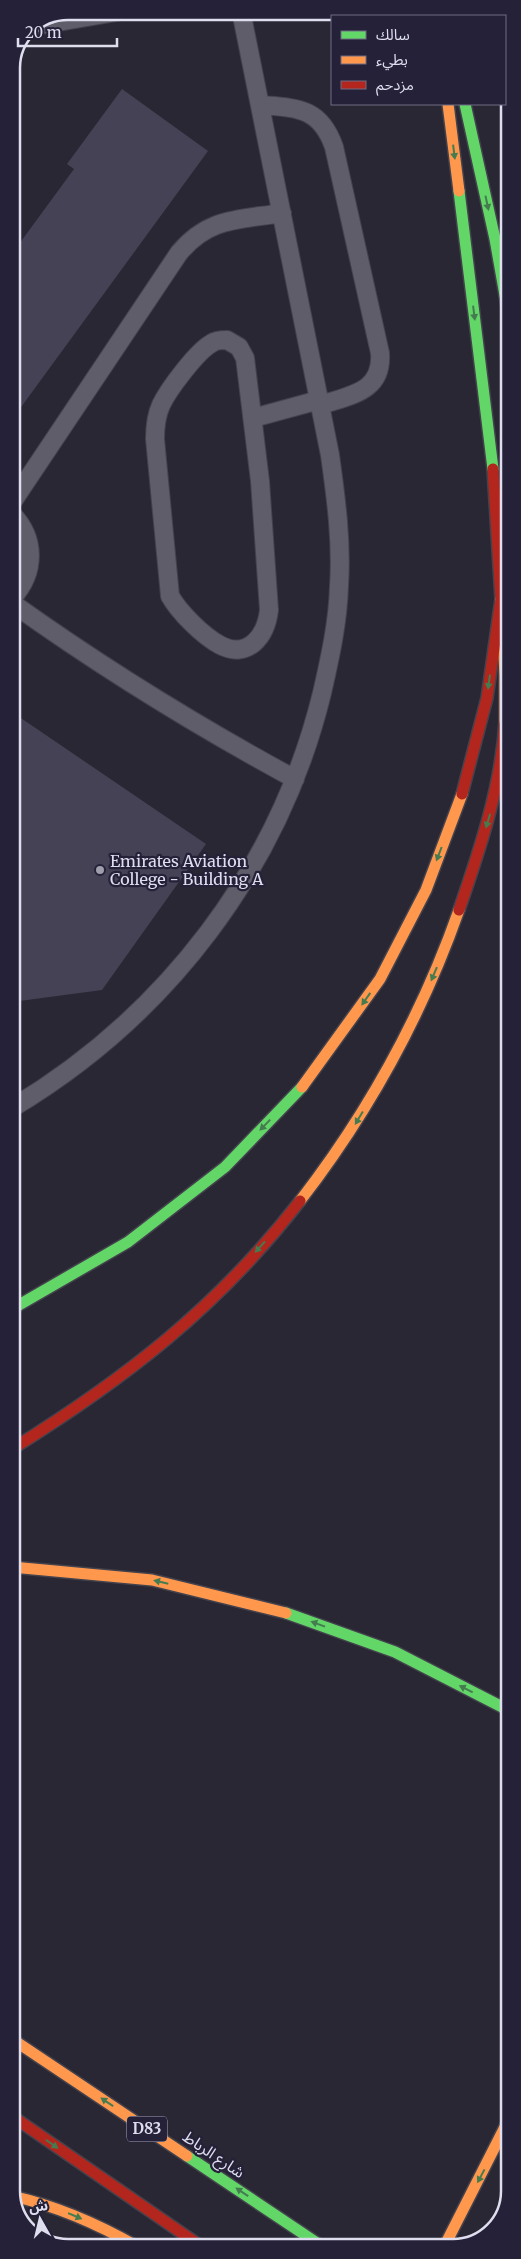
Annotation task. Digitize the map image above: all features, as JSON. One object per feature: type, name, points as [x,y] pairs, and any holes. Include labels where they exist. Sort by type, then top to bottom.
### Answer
[{"type":"main road","points":[[20,1305],[128,1242],[225,1167],[309,1079],[380,979],[426,890],[462,796],[487,698],[501,599],[496,496],[448,105]]},
{"type":"main road","points":[[465,105],[501,273]]},
{"type":"main road","points":[[20,1444],[84,1404],[158,1348],[227,1284],[289,1214],[346,1139],[394,1059],[434,975],[467,887],[492,807],[501,760]]},
{"type":"main road","points":[[20,1568],[152,1580],[276,1609],[395,1652],[501,1707]]},
{"type":"main road","name":"شارع الرباط","points":[[20,2043],[311,2239]]},
{"type":"main road","points":[[20,2122],[190,2239]]},
{"type":"main road","points":[[448,2239],[501,2137]]},
{"type":"main road","points":[[21,2199],[63,2211],[99,2226],[123,2239]]},
{"type":"lane","points":[[54,23],[70,20]]},
{"type":"lane","points":[[20,1103],[53,1083],[115,1035],[171,979],[220,918],[262,851],[295,779],[316,717],[332,653],[340,587],[339,520],[330,455],[243,20]]},
{"type":"lane","points":[[253,418],[320,403],[370,386],[377,376],[381,365],[380,353],[329,132],[319,119],[306,111],[290,107],[260,105]]},
{"type":"lane","points":[[20,492],[179,253],[191,239],[206,228],[223,222],[282,213]]},
{"type":"lane","points":[[226,340],[239,346],[245,358],[253,418],[264,527],[269,610],[268,622],[263,634],[255,643],[244,648],[231,648],[219,645],[186,618],[170,596],[155,439],[156,423],[161,406],[169,392],[203,349],[214,341],[226,340]]},
{"type":"lane","points":[[20,523],[26,532],[30,547],[30,562],[26,577],[20,586]]},
{"type":"lane","points":[[20,609],[77,650],[148,696],[295,779]]},
{"type":"lane","points":[[20,1302],[32,1299]]},
{"type":"building","points":[[122,89],[208,151],[20,409],[20,243],[74,169],[67,164]]},
{"type":"building","name":"Emirates Aviation College - Building A","points":[[20,717],[206,844],[102,990],[20,1001]]},
{"type":"traffic: fast","points":[[465,105],[501,273]]},
{"type":"traffic: fast","points":[[459,191],[493,469]]},
{"type":"traffic: fast","points":[[20,1304],[128,1242],[225,1167],[302,1087]]},
{"type":"traffic: fast","points":[[286,1613],[395,1652],[501,1706]]},
{"type":"traffic: fast","points":[[187,2156],[311,2239]]},
{"type":"traffic: slow","points":[[448,105],[459,191]]},
{"type":"traffic: slow","points":[[302,1087],[380,979],[426,890],[462,794]]},
{"type":"traffic: slow","points":[[300,1201],[348,1133],[391,1062],[428,987],[459,910]]},
{"type":"traffic: slow","points":[[20,1568],[152,1580],[286,1613]]},
{"type":"traffic: slow","points":[[20,2044],[187,2156]]},
{"type":"traffic: slow","points":[[448,2239],[501,2135]]},
{"type":"traffic: slow","points":[[21,2198],[77,2217],[123,2239]]},
{"type":"traffic: jam","points":[[462,794],[487,698],[501,599],[493,469]]},
{"type":"traffic: jam","points":[[459,910],[482,841],[501,758]]},
{"type":"traffic: jam","points":[[20,1444],[131,1368],[168,1338],[236,1275],[300,1201]]},
{"type":"traffic: jam","points":[[20,2122],[190,2239]]},
{"type":"place","name":"Emirates Aviation College - Building A","points":[[100,870]]}]
